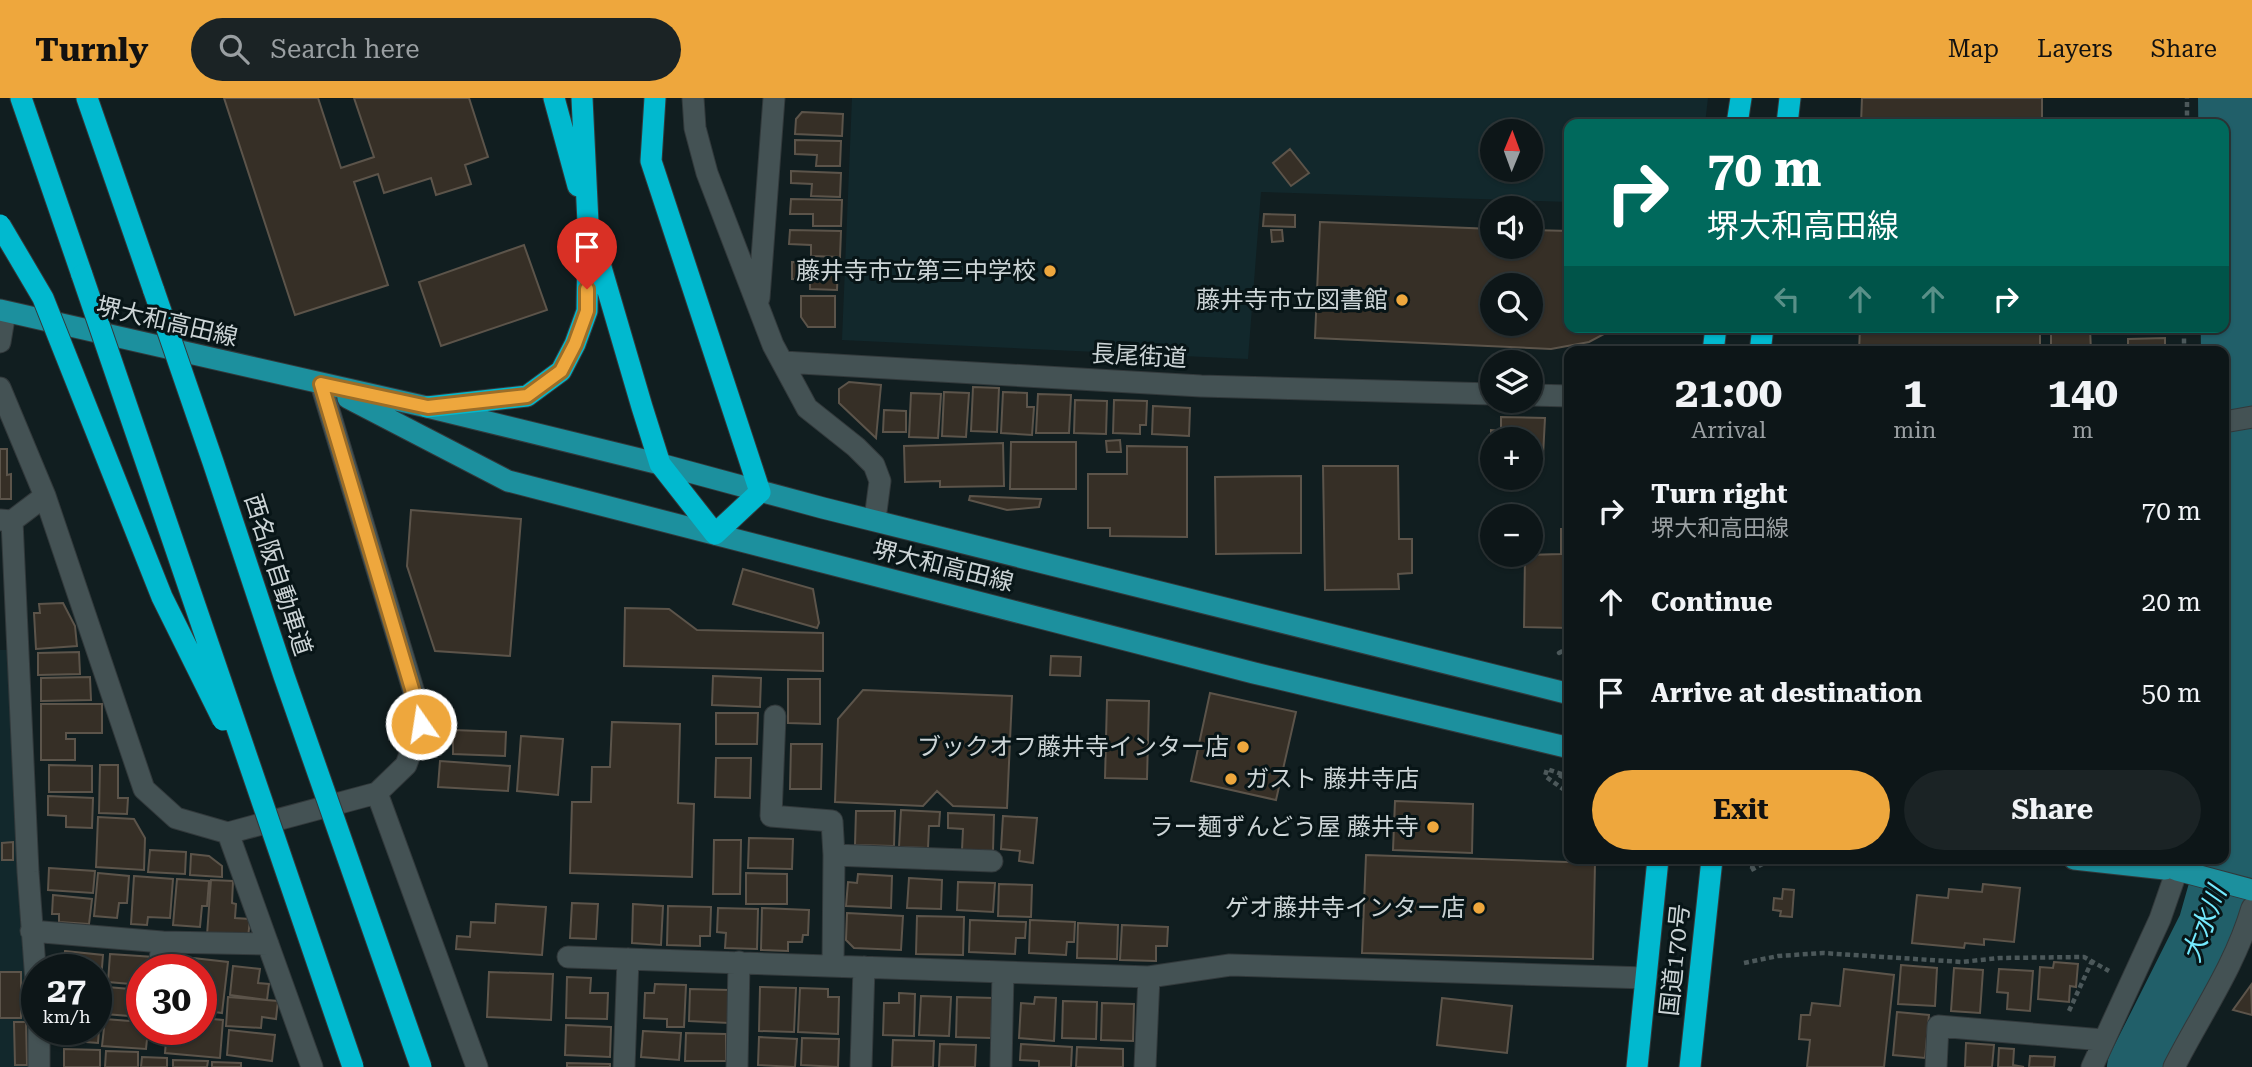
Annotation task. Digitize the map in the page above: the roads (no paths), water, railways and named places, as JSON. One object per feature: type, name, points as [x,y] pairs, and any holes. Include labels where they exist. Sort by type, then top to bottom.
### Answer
[{"type":"highway","points":[[20,98],[354,1067]]},
{"type":"highway","name":"西名阪自動車道","points":[[87,98],[214,462],[284,676],[421,1067]]},
{"type":"highway","points":[[554,98],[588,223],[660,464],[715,534],[760,492],[651,161],[655,98]]},
{"type":"highway","points":[[428,407],[527,396],[561,371],[575,344],[587,311],[588,223],[582,98]]},
{"type":"highway","points":[[1738,119],[1741,98]]},
{"type":"highway","points":[[1788,119],[1790,98]]},
{"type":"highway","points":[[0,225],[43,298],[162,597],[259,790]]},
{"type":"highway","name":"国道170号","points":[[1637,1067],[1657,864]]},
{"type":"highway","name":"国道170号","points":[[1690,1067],[1711,864]]},
{"type":"main road","name":"堺大和高田線","points":[[2,311],[428,407],[1564,692]]},
{"type":"main road","name":"堺大和高田線","points":[[321,384],[508,481],[1254,673],[1564,747]]},
{"type":"main road","points":[[2115,864],[2181,872]]},
{"type":"main road","points":[[2161,864],[2250,895]]},
{"type":"street","points":[[693,98],[695,128],[707,173],[758,305],[807,408],[874,465],[880,481],[875,519]]},
{"type":"street","points":[[758,305],[774,98]]},
{"type":"street","points":[[0,342],[2,311]]},
{"type":"street","name":"長尾街道","points":[[783,362],[1201,386],[1480,394]]},
{"type":"street","points":[[0,388],[45,496],[144,789],[176,818],[228,833],[377,793],[406,765],[421,724],[321,384]]},
{"type":"street","points":[[1543,395],[1564,396]]},
{"type":"street","points":[[2229,421],[2252,417]]},
{"type":"street","points":[[33,954],[6,520],[45,496]]},
{"type":"street","points":[[775,716],[771,816],[832,821],[833,966]]},
{"type":"street","points":[[377,793],[477,1067]]},
{"type":"street","points":[[228,833],[312,1067]]},
{"type":"street","points":[[834,855],[992,861]]},
{"type":"street","points":[[2092,1067],[2181,872]]},
{"type":"street","points":[[2174,1067],[2218,990],[2244,935],[2250,895]]},
{"type":"street","points":[[31,930],[162,942],[268,944]]},
{"type":"street","points":[[161,954],[162,942]]},
{"type":"street","points":[[568,957],[1149,977],[1230,965],[1646,978]]},
{"type":"street","points":[[624,1067],[628,959]]},
{"type":"street","points":[[737,1067],[739,962]]},
{"type":"street","points":[[861,1067],[864,967]]},
{"type":"street","points":[[1001,1067],[1003,972]]},
{"type":"street","points":[[1145,1067],[1149,977]]},
{"type":"street","points":[[1936,1067],[1938,1026],[2103,1040]]},
{"type":"street","points":[[39,1045],[39,1067]]},
{"type":"waterway","name":"大水川","points":[[2228,98],[2228,119]]},
{"type":"waterway","name":"大水川","points":[[2229,183],[2233,761],[2229,852]]},
{"type":"waterway","points":[[2233,761],[2252,761]]},
{"type":"waterway","name":"大水川","points":[[2137,1067],[2208,926],[2226,864]]},
{"type":"place","name":"藤井寺市立第三中学校","points":[[1050,271]]},
{"type":"place","name":"藤井寺市立図書館","points":[[1402,300]]},
{"type":"place","name":"ブックオフ藤井寺インター店","points":[[1243,747]]},
{"type":"place","name":"ガスト 藤井寺店","points":[[1231,779]]},
{"type":"place","name":"ラー麺ずんどう屋 藤井寺","points":[[1433,827]]},
{"type":"place","name":"ゲオ藤井寺インター店","points":[[1479,908]]}]
